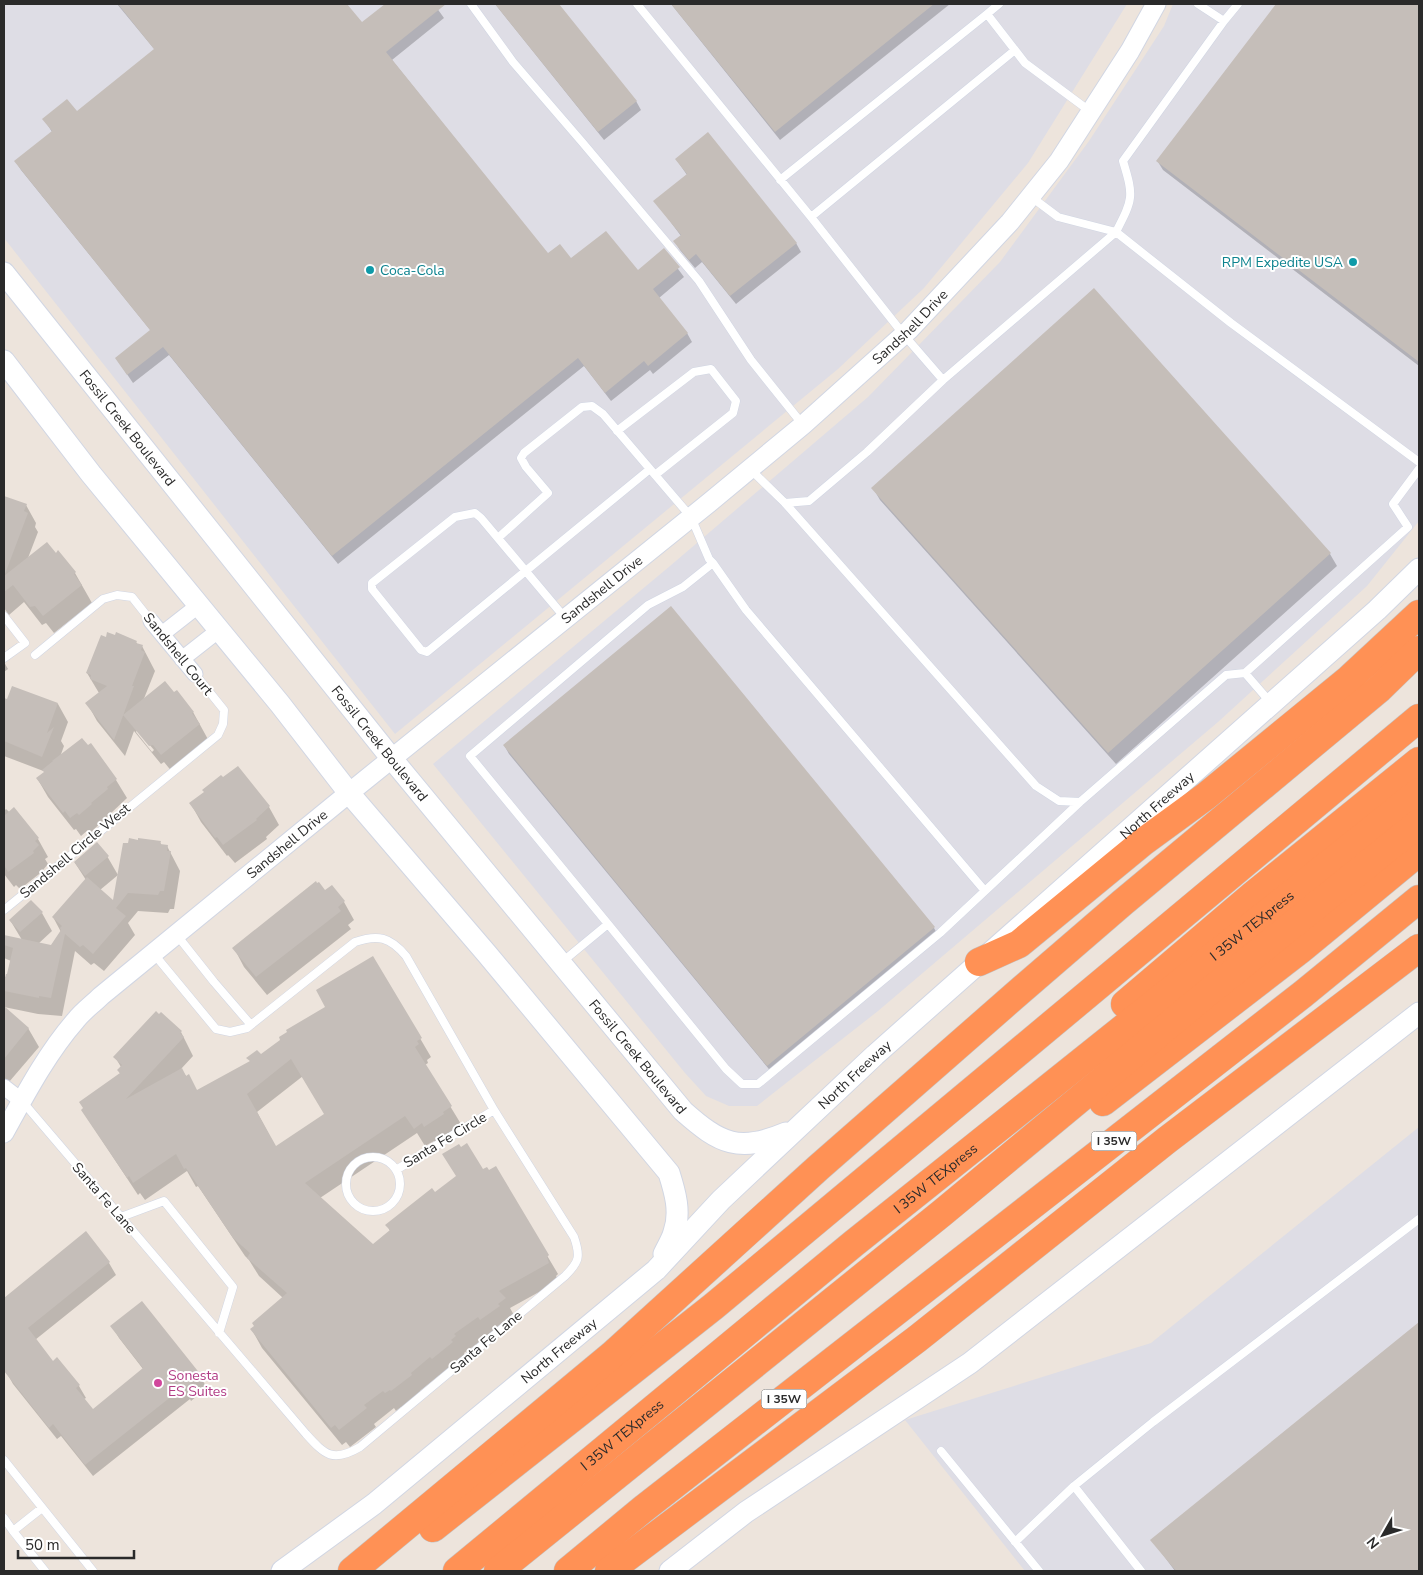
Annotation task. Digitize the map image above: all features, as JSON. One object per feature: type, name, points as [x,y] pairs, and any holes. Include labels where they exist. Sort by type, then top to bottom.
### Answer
[{"type":"highway","points":[[979,962],[1019,944],[1143,842],[1206,796],[1349,679],[1419,614]]},
{"type":"highway","points":[[352,1571],[612,1354],[818,1168],[1020,991],[1153,877],[1379,689],[1419,650]]},
{"type":"highway","points":[[378,1571],[714,1306],[1419,718]]},
{"type":"highway","points":[[930,1182],[958,1147],[1252,896],[1419,762]]},
{"type":"highway","name":"I 35W TEXpress","points":[[457,1571],[930,1182],[1419,792]]},
{"type":"highway","name":"I 35W TEXpress","points":[[498,1571],[966,1194],[1205,994],[1419,823]]},
{"type":"highway","points":[[966,1194],[993,1186],[1001,1180],[1219,1014],[1419,852]]},
{"type":"highway","name":"I 35W","points":[[568,1571],[643,1509],[1303,994],[1419,899]]},
{"type":"highway","points":[[609,1571],[917,1339],[1167,1140],[1419,948]]},
{"type":"main road","name":"Fossil Creek Boulevard","points":[[4,273],[392,759],[683,1111],[702,1128],[722,1140],[740,1144],[765,1142],[796,1129]]},
{"type":"main road","points":[[4,361],[91,474],[349,793],[487,954],[669,1173],[677,1197],[674,1232],[656,1270]]},
{"type":"main road","name":"North Freeway","points":[[282,1571],[374,1504],[656,1270],[721,1200],[882,1048],[1377,610],[1419,569]]},
{"type":"main road","points":[[670,1571],[746,1512],[970,1363],[1419,1013]]},
{"type":"street","name":"Sandshell Drive","points":[[4,1133],[62,1038],[77,1019],[101,996],[750,469],[803,425],[904,335],[1010,222],[1059,161],[1130,51],[1156,4]]},
{"type":"street","points":[[162,634],[198,605]]},
{"type":"street","name":"Sandshell Court","points":[[151,621],[195,674]]},
{"type":"street","points":[[182,659],[219,630]]},
{"type":"street","points":[[4,1087],[22,1102]]},
{"type":"lane","points":[[471,4],[513,62],[699,281],[751,360],[803,425]]},
{"type":"lane","points":[[637,4],[812,217],[904,335],[943,380]]},
{"type":"lane","points":[[780,180],[999,4]]},
{"type":"lane","points":[[1198,4],[1224,21]]},
{"type":"lane","points":[[785,503],[809,500],[866,452],[943,380],[1116,232],[1130,204],[1131,186],[1123,161],[1238,4]]},
{"type":"lane","points":[[987,14],[1025,64],[1091,112]]},
{"type":"lane","points":[[812,217],[1015,50]]},
{"type":"lane","points":[[1030,196],[1058,217],[1116,232],[1239,329],[1419,462]]},
{"type":"lane","points":[[566,619],[526,572],[498,538],[475,513],[455,517],[372,582],[372,589],[421,650],[427,652],[526,572],[653,472],[733,413],[736,401],[711,370],[694,372],[618,431]]},
{"type":"lane","points":[[498,538],[548,493],[526,467],[521,458],[524,453],[582,407],[592,406],[603,414],[691,517],[709,559],[746,610],[985,891]]},
{"type":"lane","points":[[750,469],[785,503],[1036,786],[1058,802],[1080,802]]},
{"type":"lane","points":[[713,563],[683,586],[648,605],[470,756],[726,1069],[742,1084],[758,1084],[940,933],[1080,802],[1226,675],[1245,673],[1408,527],[1393,504],[1419,469]]},
{"type":"lane","name":"Sandshell Court","points":[[35,655],[103,599],[116,595],[132,597],[151,621]]},
{"type":"lane","points":[[4,616],[25,642],[4,658]]},
{"type":"lane","points":[[1245,673],[1271,704]]},
{"type":"lane","name":"Sandshell Court","points":[[146,793],[218,735],[223,724],[224,710],[195,674]]},
{"type":"lane","name":"Sandshell Circle West","points":[[4,910],[146,793]]},
{"type":"lane","points":[[561,963],[608,924]]},
{"type":"lane","points":[[176,934],[214,982],[251,1024]]},
{"type":"lane","name":"Santa Fe Lane","points":[[22,1102],[219,1333],[322,1451],[329,1455],[339,1457],[349,1454],[360,1447],[575,1266],[579,1257],[574,1238],[494,1110],[406,956],[396,944],[384,938],[366,938],[355,942],[247,1028],[230,1032],[216,1029],[154,954]]},
{"type":"lane","name":"Santa Fe Circle","points":[[396,1170],[494,1110]]},
{"type":"lane","name":"Santa Fe Circle","points":[[370,1157],[384,1159],[396,1170],[400,1185],[396,1199],[384,1209],[368,1211],[354,1204],[346,1191],[347,1176],[355,1163],[370,1157]]},
{"type":"lane","points":[[121,1217],[164,1201],[233,1287],[219,1333]]},
{"type":"lane","points":[[1015,1542],[1074,1486],[1153,1422],[1419,1218]]},
{"type":"lane","points":[[941,1451],[1039,1571]]},
{"type":"lane","points":[[4,1460],[93,1571]]},
{"type":"lane","points":[[1074,1486],[1141,1571]]},
{"type":"lane","points":[[13,1531],[42,1508]]},
{"type":"lane","points":[[4,1518],[45,1571]]},
{"type":"shaded area","points":[[4,4],[1127,4],[1028,163],[924,288],[838,369],[395,734],[4,238]]},
{"type":"shaded area","points":[[1173,4],[1419,4],[1419,521],[1367,586],[1218,722],[878,1011],[757,1106],[729,1106],[706,1096],[685,1073],[433,764],[868,397],[1000,262],[1089,141],[1164,26]]},
{"type":"shaded area","points":[[1419,1127],[1419,1571],[1025,1571],[905,1420],[1151,1343]]},
{"type":"building","name":"Coca-Cola","points":[[118,4],[347,4],[362,22],[385,4],[446,4],[386,52],[548,253],[560,244],[571,258],[606,231],[638,270],[664,248],[680,267],[653,289],[688,333],[648,366],[644,361],[605,393],[578,358],[332,556],[163,347],[127,375],[115,358],[150,330],[14,161],[52,131],[42,119],[67,99],[77,111],[154,49]]},
{"type":"building","points":[[495,4],[559,4],[637,101],[598,132]]},
{"type":"building","points":[[671,4],[934,4],[775,132]]},
{"type":"building","name":"RPM Expedite USA","points":[[1276,4],[1419,4],[1419,362],[1156,161]]},
{"type":"building","points":[[708,132],[797,243],[730,296],[696,254],[689,260],[673,241],[681,235],[653,201],[687,174],[675,159]]},
{"type":"building","points":[[1094,288],[1331,553],[1108,753],[871,488]]},
{"type":"building","points":[[4,496],[27,504],[24,511],[28,513],[5,574]]},
{"type":"building","points":[[47,542],[56,553],[58,550],[76,572],[74,574],[82,585],[43,616],[35,606],[30,607],[13,585],[4,592],[4,576]]},
{"type":"building","points":[[671,606],[935,927],[767,1066],[503,745]]},
{"type":"building","points":[[107,632],[115,635],[116,632],[137,641],[136,643],[143,645],[141,650],[145,652],[114,740],[85,703],[107,686],[90,679],[91,675],[86,673],[101,635],[106,637]]},
{"type":"building","points":[[165,681],[174,692],[177,690],[194,712],[192,713],[200,724],[161,755],[153,745],[149,746],[123,715]]},
{"type":"building","points":[[12,686],[58,703],[47,733],[54,727],[42,757],[4,741],[4,698],[7,699]]},
{"type":"building","points":[[82,738],[88,745],[91,743],[117,779],[79,815],[77,813],[70,818],[65,811],[63,813],[36,778],[44,772],[42,770],[52,761]]},
{"type":"building","points":[[238,766],[270,806],[257,820],[223,845],[217,837],[215,838],[189,803],[204,792],[202,790],[221,775],[223,777]]},
{"type":"building","points":[[14,807],[39,838],[35,841],[39,845],[33,851],[34,853],[8,872],[4,865],[4,816]]},
{"type":"building","points":[[129,838],[161,841],[160,844],[168,845],[167,851],[171,851],[164,891],[160,891],[158,895],[128,893],[116,908],[126,916],[93,954],[83,945],[80,947],[65,934],[51,998],[39,996],[39,998],[4,991],[4,982],[13,948],[4,945],[4,935],[51,945],[62,926],[52,917],[87,877],[113,900],[123,843],[128,843]]},
{"type":"building","points":[[97,842],[109,856],[85,876],[74,862]]},
{"type":"building","points":[[316,881],[325,890],[332,885],[345,901],[338,907],[341,911],[256,977],[232,948]]},
{"type":"building","points":[[31,900],[43,912],[20,932],[9,920]]},
{"type":"building","points":[[373,956],[422,1038],[417,1041],[419,1044],[415,1047],[452,1106],[443,1112],[444,1114],[424,1127],[422,1123],[414,1129],[405,1116],[305,1183],[373,1244],[390,1230],[385,1225],[432,1188],[435,1192],[456,1176],[442,1154],[459,1144],[461,1147],[467,1143],[483,1169],[487,1167],[489,1170],[496,1166],[549,1255],[547,1257],[549,1263],[499,1291],[506,1298],[498,1304],[500,1306],[480,1320],[478,1317],[454,1334],[456,1336],[451,1340],[453,1342],[432,1359],[430,1357],[411,1373],[412,1375],[391,1391],[385,1393],[383,1391],[364,1405],[367,1408],[339,1430],[335,1425],[331,1428],[250,1329],[254,1326],[252,1323],[287,1293],[247,1258],[250,1253],[233,1238],[186,1168],[184,1169],[176,1154],[133,1183],[129,1176],[127,1178],[81,1110],[83,1108],[79,1102],[120,1073],[117,1070],[122,1065],[113,1057],[156,1011],[159,1014],[161,1012],[182,1031],[180,1033],[184,1037],[126,1099],[182,1068],[186,1076],[189,1074],[197,1090],[250,1061],[246,1058],[257,1050],[261,1054],[280,1040],[279,1037],[287,1032],[286,1030],[325,1007],[316,990]],"holes":[[[291,1059],[324,1114],[276,1146],[247,1094]]]},
{"type":"building","points":[[4,1006],[29,1028],[4,1059]]},
{"type":"building","points":[[86,1231],[110,1262],[28,1328],[53,1361],[57,1357],[80,1385],[76,1388],[93,1409],[143,1368],[110,1326],[142,1301],[201,1375],[85,1465],[53,1424],[49,1428],[4,1371],[4,1298]]},
{"type":"building","points":[[1419,1322],[1419,1571],[1176,1571],[1150,1540]]},
{"type":"place","name":"RPM Expedite USA","points":[[1353,262]]},
{"type":"place","name":"Coca-Cola","points":[[370,270]]},
{"type":"place","name":"Sonesta ES Suites","points":[[158,1383]]}]
